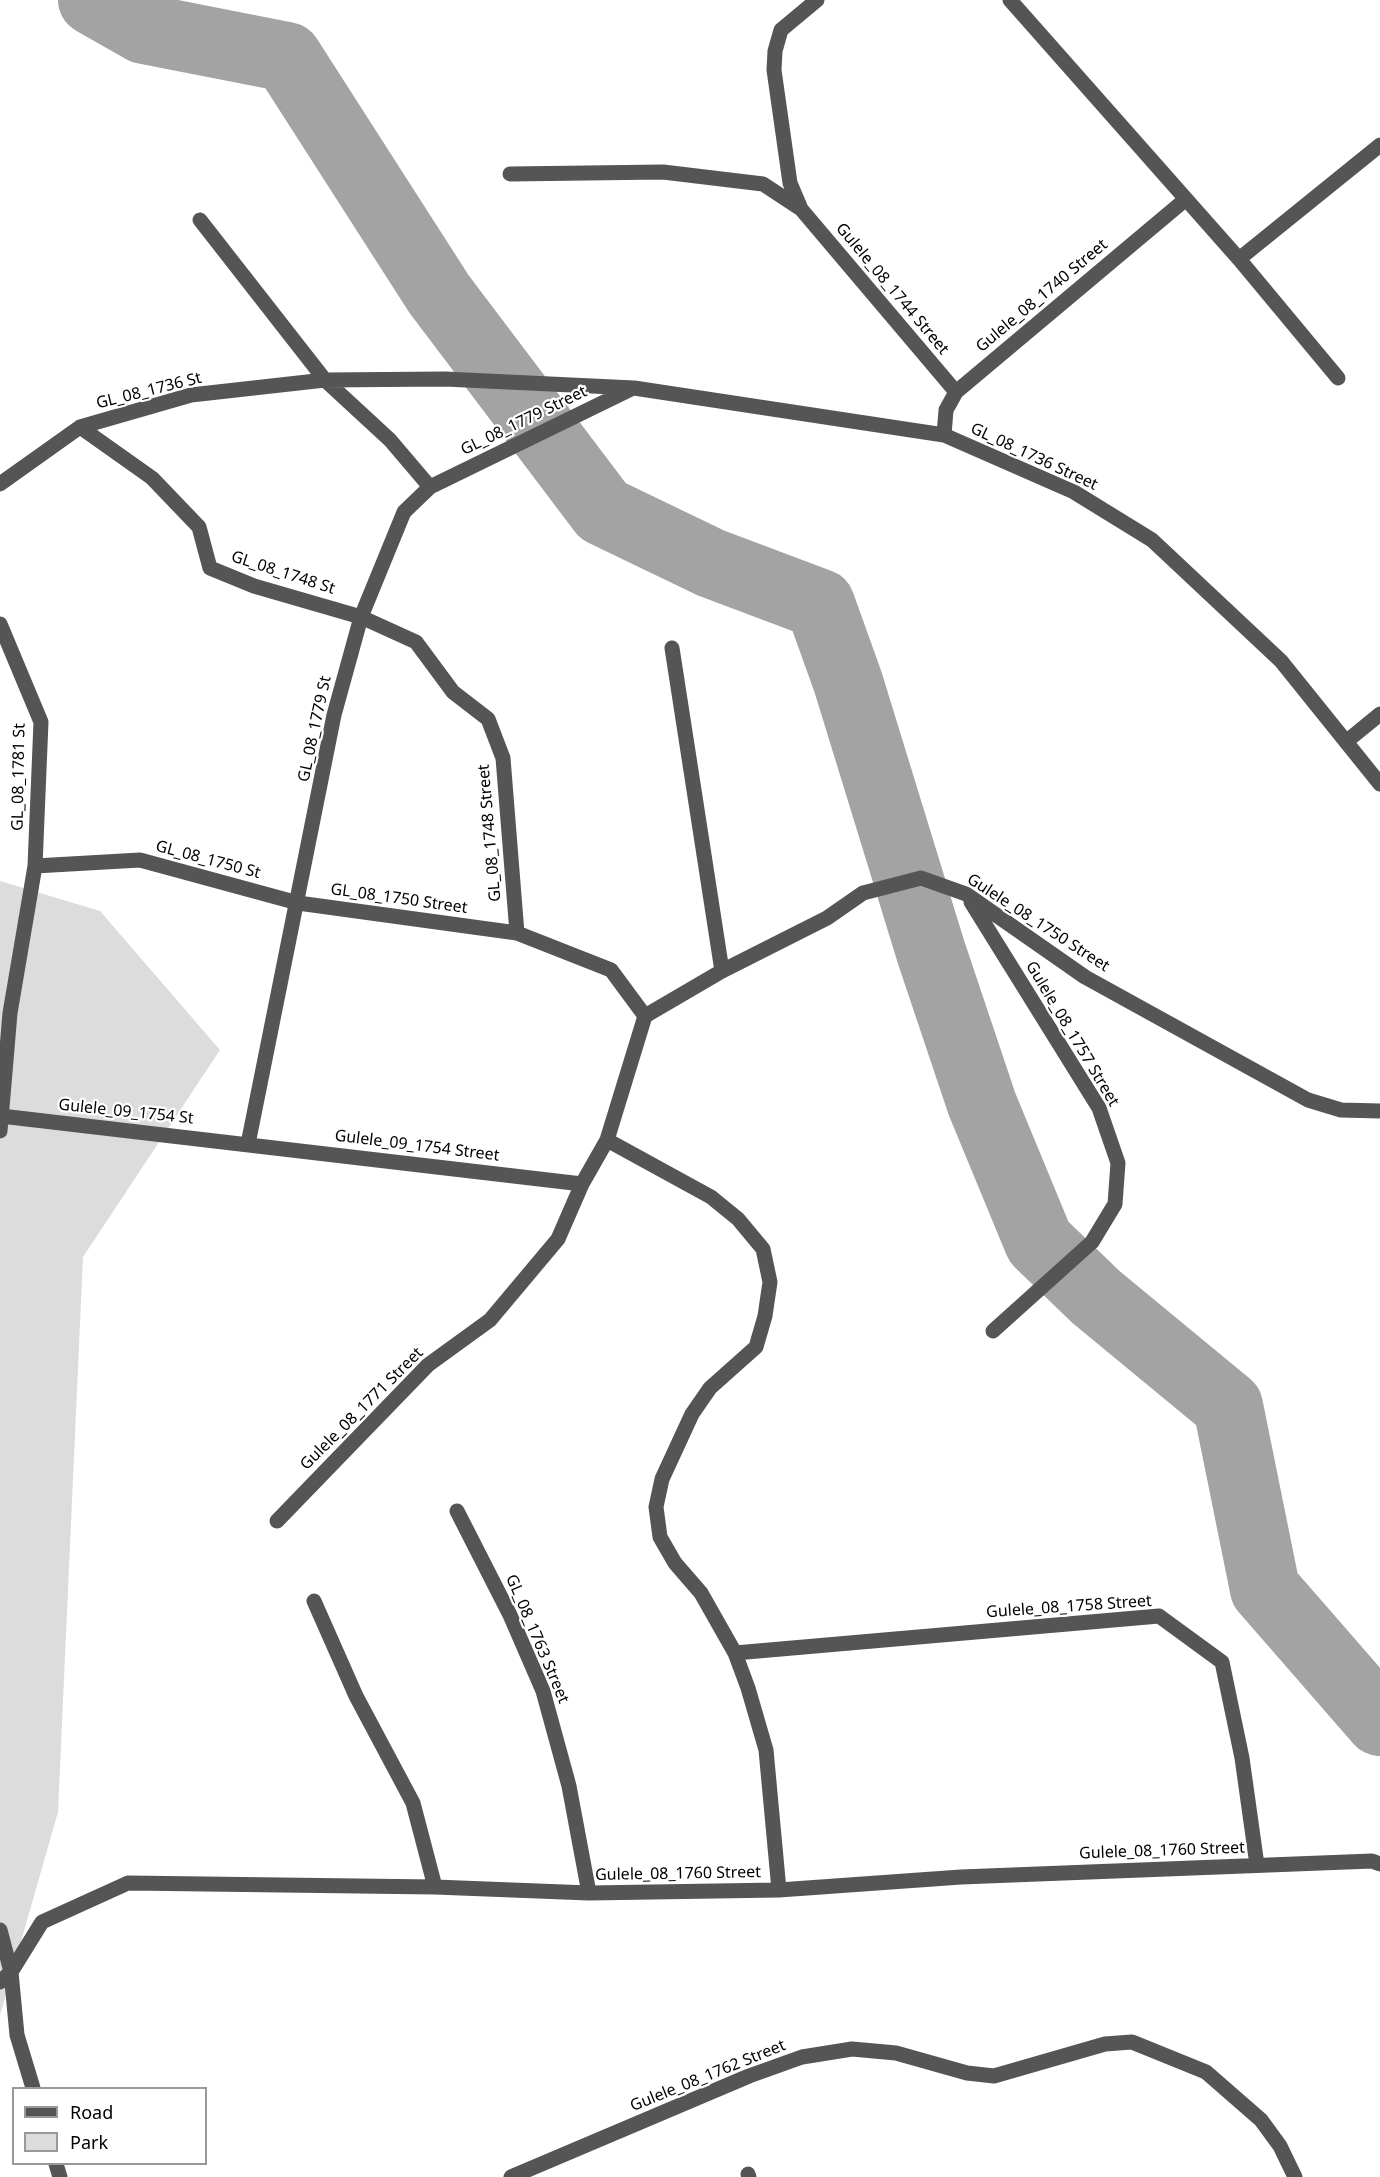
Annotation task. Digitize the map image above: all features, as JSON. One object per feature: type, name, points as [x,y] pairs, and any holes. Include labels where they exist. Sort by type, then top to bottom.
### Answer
[{"type":"street","name":"Gulele_08_1744 Street","points":[[801,209],[790,183],[784,157],[774,70],[781,30],[817,0]]},
{"type":"street","points":[[1010,0],[1239,259],[1338,378]]},
{"type":"street","points":[[1239,259],[1380,145]]},
{"type":"street","name":"Gulele_08_1744 Street","points":[[510,174],[663,172],[763,184],[801,209],[956,392]]},
{"type":"street","name":"Gulele_08_1740 Street","points":[[944,435],[946,410],[956,392],[1186,199]]},
{"type":"street","points":[[200,220],[325,380],[390,440],[430,486]]},
{"type":"street","name":"GL_08_1736 St","points":[[0,484],[80,427],[191,396],[325,380],[446,379],[634,388]]},
{"type":"street","name":"GL_08_1736 Street","points":[[634,388],[944,435],[1074,492],[1152,540],[1281,661],[1380,784]]},
{"type":"street","name":"GL_08_1779 Street","points":[[430,486],[634,388]]},
{"type":"street","name":"GL_08_1748 St","points":[[80,427],[152,478],[199,527],[210,567],[254,586],[361,617]]},
{"type":"street","name":"GL_08_1779 St","points":[[248,1144],[334,715],[361,617],[404,512],[430,486]]},
{"type":"street","name":"GL_08_1748 Street","points":[[361,617],[416,642],[453,692],[488,719],[503,758],[517,933]]},
{"type":"street","name":"GL_08_1781 St","points":[[0,624],[41,722],[35,866],[5,1013],[1,1123]]},
{"type":"street","points":[[672,648],[722,971]]},
{"type":"street","points":[[1347,741],[1380,714]]},
{"type":"street","name":"GL_08_1750 St","points":[[35,866],[140,860],[298,903]]},
{"type":"street","name":"Gulele_08_1750 Street","points":[[645,1016],[722,971],[827,918],[863,893],[921,878],[966,894],[1085,977],[1308,1100],[1341,1110],[1380,1111]]},
{"type":"street","name":"Gulele_08_1757 Street","points":[[966,894],[1099,1108],[1119,1163],[1115,1203],[1092,1242],[993,1331]]},
{"type":"street","name":"GL_08_1750 Street","points":[[298,903],[517,933],[611,970],[645,1016]]},
{"type":"street","name":"Gulele_08_1771 Street","points":[[277,1521],[428,1365],[490,1320],[558,1239],[582,1184],[607,1140],[645,1016]]},
{"type":"street","name":"Gulele_09_1754 St","points":[[1,1123],[248,1144]]},
{"type":"street","points":[[607,1140],[711,1197],[738,1219],[763,1249],[770,1282],[765,1316],[756,1347],[710,1388],[692,1414],[662,1479],[656,1507],[660,1537],[675,1563],[701,1593],[735,1653],[766,1750],[779,1890]]},
{"type":"street","name":"Gulele_09_1754 Street","points":[[248,1144],[582,1184]]},
{"type":"street","name":"GL_08_1763 Street","points":[[457,1511],[510,1615],[543,1691],[569,1785],[589,1893]]},
{"type":"street","points":[[314,1601],[356,1696],[413,1803],[435,1887]]},
{"type":"street","name":"Gulele_08_1758 Street","points":[[735,1653],[1159,1616],[1222,1662],[1242,1758],[1257,1865]]},
{"type":"street","name":"Gulele_08_1760 Street","points":[[6,1977],[42,1922],[128,1883],[435,1887],[589,1893],[779,1890],[961,1877],[1372,1861],[1380,1864]]},
{"type":"street","points":[[0,1930],[16,2035],[33,2087]]},
{"type":"street","name":"Gulele_08_1762 Street","points":[[511,2177],[738,2081],[802,2057],[852,2049],[896,2053],[967,2073],[994,2076],[1105,2044],[1132,2042],[1206,2072],[1261,2120],[1280,2146],[1296,2177]]},
{"type":"green space","points":[[0,881],[100,911],[220,1050],[83,1257],[58,1812],[0,2015]]},
{"type":"waterway","points":[[93,0],[144,29],[287,57],[439,294],[603,511],[711,563],[820,604],[848,682],[931,952],[982,1104],[1039,1242],[1096,1297],[1228,1406],[1265,1589],[1380,1721]]}]
